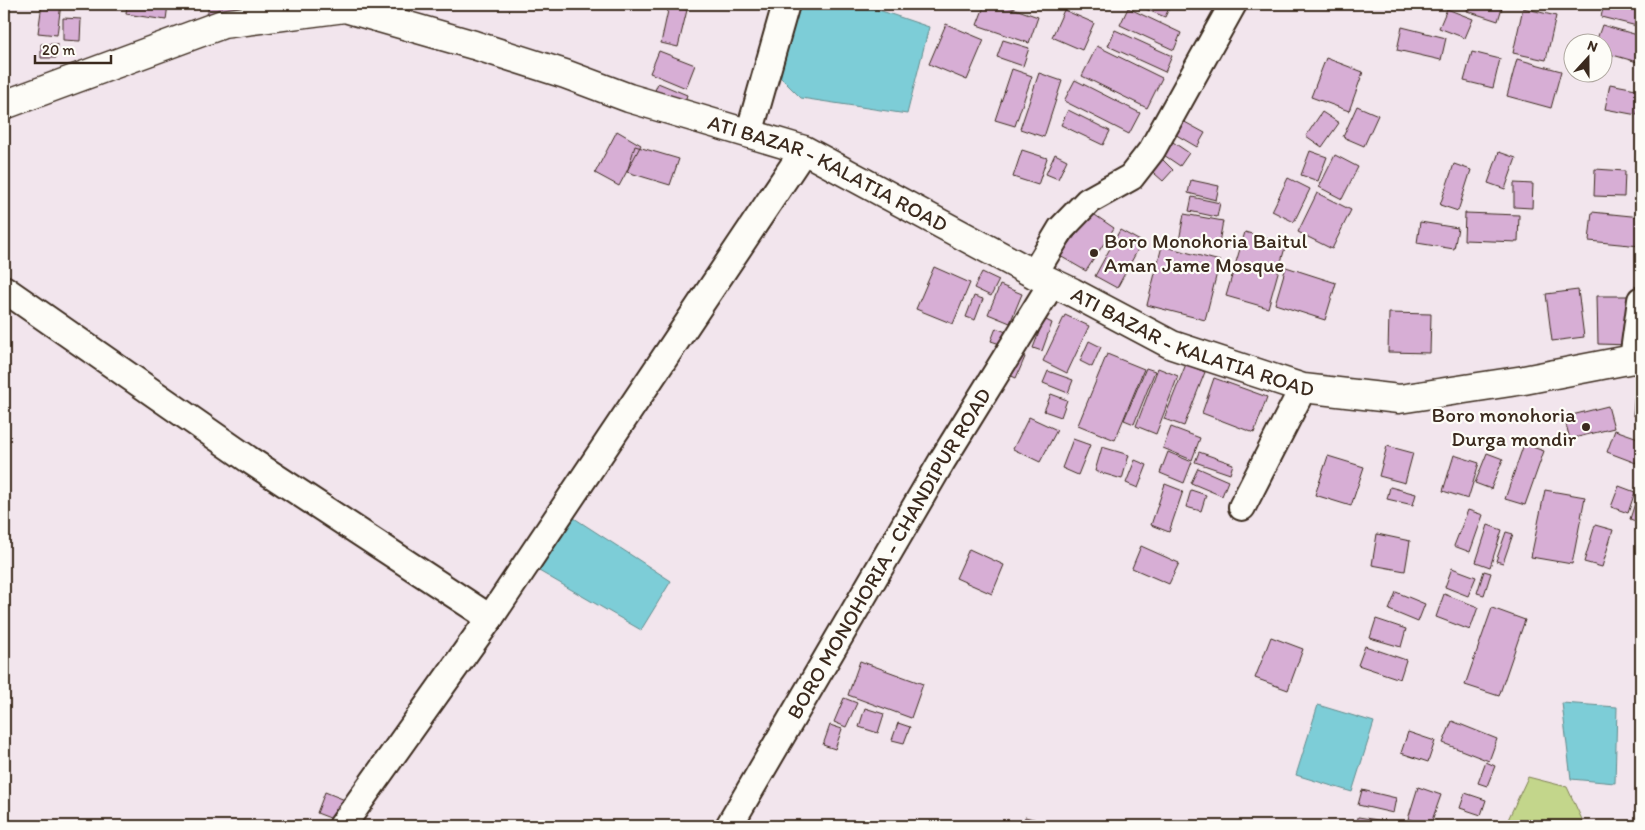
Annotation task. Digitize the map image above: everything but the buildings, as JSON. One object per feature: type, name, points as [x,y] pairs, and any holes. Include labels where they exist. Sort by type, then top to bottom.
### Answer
[{"type":"main road","name":"ATI BAZAR - KALATIA ROAD","points":[[4,105],[223,24],[346,8],[474,45],[565,74],[629,98],[804,150],[1172,345],[1303,388],[1399,399],[1637,360]]},
{"type":"street","points":[[749,134],[786,4]]},
{"type":"street","name":"BORO MONOHORIA - CHANDIPUR ROAD","points":[[729,826],[942,461],[1043,278],[1061,229],[1088,201],[1131,177],[1152,150],[1233,4]]},
{"type":"street","points":[[342,826],[490,618],[804,150]]},
{"type":"street","points":[[4,289],[248,459],[490,618]]},
{"type":"street","points":[[1637,360],[1641,300]]},
{"type":"street","points":[[1242,506],[1303,388]]},
{"type":"green space","points":[[1528,777],[1567,787],[1585,826],[1505,826]]},
{"type":"water","points":[[802,4],[861,4],[929,27],[907,114],[801,98],[774,71]]},
{"type":"water","points":[[574,518],[671,581],[641,630],[539,571]]},
{"type":"water","points":[[1562,703],[1617,707],[1615,783],[1571,779]]},
{"type":"water","points":[[1318,705],[1374,722],[1352,792],[1296,775]]},
{"type":"place","name":"Boro Monohoria Baitul Aman Jame Mosque","points":[[1094,253]]},
{"type":"place","name":"Boro monohoria Durga mondir","points":[[1586,427]]}]
